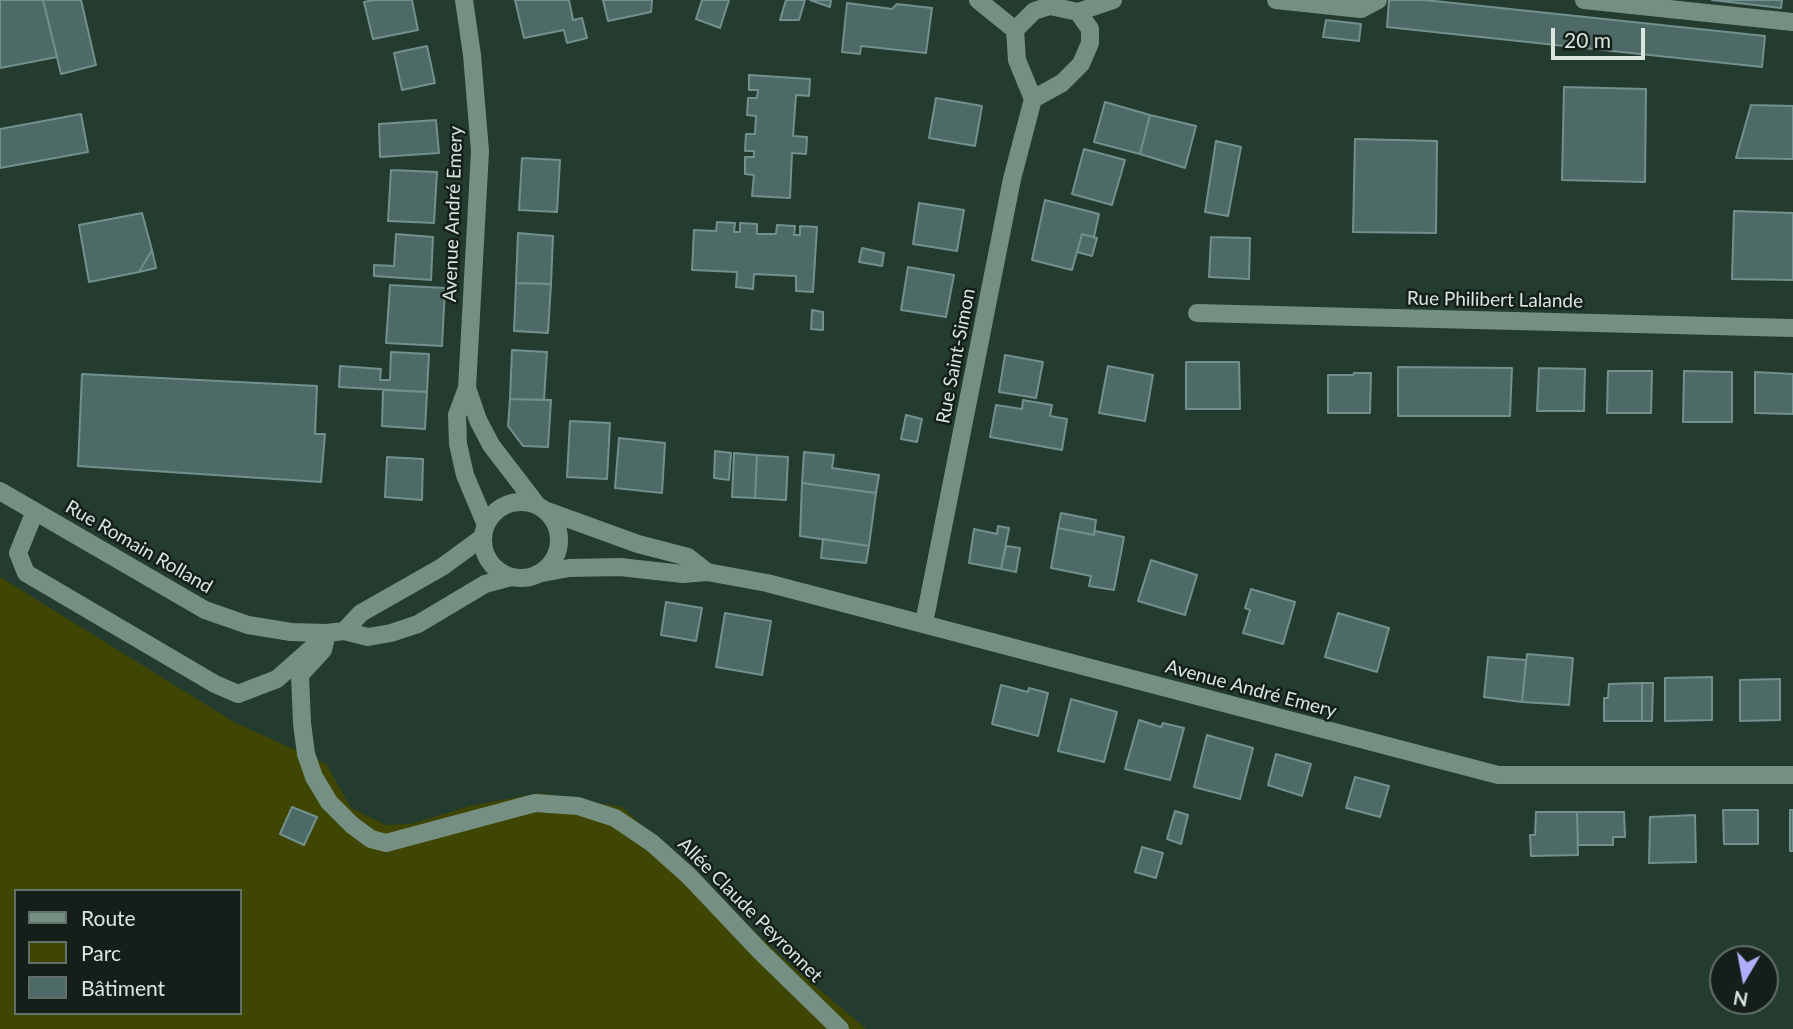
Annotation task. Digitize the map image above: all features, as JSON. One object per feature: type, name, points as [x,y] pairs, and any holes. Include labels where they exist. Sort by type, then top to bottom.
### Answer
[{"type":"street","name":"Avenue André Emery","points":[[464,0],[472,55],[480,151],[467,387],[457,415],[458,444],[484,531]]},
{"type":"street","points":[[978,0],[1015,30]]},
{"type":"street","points":[[1078,12],[1090,29],[1090,43],[1081,64],[1062,83],[1033,99],[1017,60],[1015,30],[1026,17],[1042,8],[1050,6],[1078,12],[1113,0]]},
{"type":"street","points":[[1276,0],[1361,9],[1378,0]]},
{"type":"street","points":[[1584,0],[1793,22]]},
{"type":"street","name":"Rue Saint-Simon","points":[[924,623],[1010,192],[1033,99]]},
{"type":"street","name":"Rue Philibert Lalande","points":[[1197,313],[1793,328]]},
{"type":"street","name":"Avenue André Emery","points":[[467,387],[478,420],[491,445],[542,508],[638,544],[688,557],[707,572]]},
{"type":"street","name":"Rue Romain Rolland","points":[[0,491],[205,610],[248,625],[291,632],[336,632],[368,637],[391,633],[418,624],[485,584],[511,577]]},
{"type":"street","points":[[35,511],[18,553],[26,573],[215,684],[238,694],[277,679],[361,613],[442,567],[484,531],[502,507],[525,502],[542,508],[559,532],[559,544],[548,567],[537,575],[511,577],[490,562],[484,550],[484,531]]},
{"type":"street","name":"Avenue André Emery","points":[[537,575],[569,568],[609,567],[683,574],[707,572],[767,583],[1498,775],[1793,775]]},
{"type":"street","name":"Allée Claude Peyronnet","points":[[336,632],[300,675],[302,723],[306,754],[314,777],[329,802],[352,825],[371,839],[386,843],[536,803],[578,806],[615,818],[652,843],[689,876],[760,951],[841,1029]]},
{"type":"green space","points":[[0,577],[234,722],[326,764],[351,808],[386,825],[411,824],[470,806],[540,793],[622,807],[787,962],[866,1029],[0,1029]]},
{"type":"building","points":[[0,0],[43,0],[57,57],[0,68]]},
{"type":"building","points":[[43,0],[81,0],[96,65],[61,74]]},
{"type":"building","points":[[412,0],[418,30],[373,39],[364,2]]},
{"type":"building","points":[[515,0],[569,0],[573,20],[582,18],[587,38],[567,43],[564,30],[524,38]]},
{"type":"building","points":[[603,0],[652,0],[651,12],[608,21]]},
{"type":"building","points":[[702,0],[729,0],[720,28],[696,19]]},
{"type":"building","points":[[786,0],[805,0],[799,20],[780,20]]},
{"type":"building","points":[[810,0],[831,0],[830,7]]},
{"type":"building","points":[[1389,0],[1425,0],[1765,36],[1762,67],[1387,27]]},
{"type":"building","points":[[1712,0],[1782,0],[1781,8]]},
{"type":"building","points":[[847,3],[892,9],[897,4],[932,8],[926,53],[861,46],[860,54],[842,52]]},
{"type":"building","points":[[1326,20],[1361,24],[1359,41],[1323,37]]},
{"type":"building","points":[[427,46],[435,83],[402,90],[394,53]]},
{"type":"building","points":[[749,75],[810,79],[809,96],[796,95],[793,136],[807,137],[806,154],[792,153],[790,198],[752,196],[754,175],[745,174],[745,157],[754,157],[754,151],[745,151],[746,134],[755,134],[756,116],[747,115],[748,98],[757,98],[758,90],[749,90]]},
{"type":"building","points":[[1564,87],[1646,89],[1645,182],[1562,180]]},
{"type":"building","points":[[936,98],[982,106],[975,146],[929,138]]},
{"type":"building","points":[[1105,102],[1150,115],[1140,154],[1094,142]]},
{"type":"building","points":[[1751,105],[1793,106],[1793,159],[1736,158]]},
{"type":"building","points":[[81,114],[88,152],[0,168],[0,129]]},
{"type":"building","points":[[1150,115],[1196,126],[1185,168],[1140,154]]},
{"type":"building","points":[[436,120],[439,153],[380,157],[379,124]]},
{"type":"building","points":[[1355,139],[1437,141],[1436,233],[1353,232]]},
{"type":"building","points":[[1216,141],[1241,147],[1228,216],[1205,212]]},
{"type":"building","points":[[1084,149],[1125,160],[1112,205],[1072,194]]},
{"type":"building","points":[[522,158],[560,160],[557,212],[519,210]]},
{"type":"building","points":[[391,170],[437,172],[434,223],[388,221]]},
{"type":"building","points":[[1045,200],[1099,214],[1094,237],[1082,234],[1072,270],[1032,260]]},
{"type":"building","points":[[919,203],[964,210],[957,251],[913,244]]},
{"type":"building","points":[[1734,211],[1793,213],[1793,280],[1732,279]]},
{"type":"building","points":[[142,213],[152,250],[139,272],[89,282],[79,225]]},
{"type":"building","points":[[717,222],[735,223],[734,232],[740,232],[740,223],[757,224],[757,234],[776,234],[777,225],[795,226],[794,235],[800,235],[800,226],[817,227],[813,292],[796,291],[796,276],[754,274],[753,289],[736,287],[737,272],[692,270],[694,230],[716,231]]},
{"type":"building","points":[[518,233],[553,236],[551,284],[516,283]]},
{"type":"building","points":[[396,234],[433,237],[431,280],[374,276],[374,265],[394,266]]},
{"type":"building","points":[[1082,234],[1097,238],[1092,256],[1077,252]]},
{"type":"building","points":[[1211,237],[1250,238],[1249,279],[1209,277]]},
{"type":"building","points":[[862,248],[884,253],[882,266],[859,262]]},
{"type":"building","points":[[152,250],[156,268],[139,272]]},
{"type":"building","points":[[908,267],[954,275],[946,317],[901,310]]},
{"type":"building","points":[[516,283],[551,284],[548,333],[514,331]]},
{"type":"building","points":[[390,285],[445,288],[442,346],[386,343]]},
{"type":"building","points":[[812,310],[823,312],[823,330],[811,329]]},
{"type":"building","points":[[512,350],[547,352],[544,400],[510,399]]},
{"type":"building","points":[[391,352],[429,354],[427,392],[339,387],[340,366],[381,369],[380,380],[390,380]]},
{"type":"building","points":[[1005,355],[1043,362],[1036,398],[999,392]]},
{"type":"building","points":[[1186,362],[1239,362],[1240,409],[1186,409]]},
{"type":"building","points":[[1108,366],[1153,375],[1145,421],[1099,413]]},
{"type":"building","points":[[1398,367],[1512,368],[1510,416],[1398,416]]},
{"type":"building","points":[[1539,368],[1585,369],[1584,411],[1537,411]]},
{"type":"building","points":[[1608,371],[1652,371],[1651,413],[1607,413]]},
{"type":"building","points":[[1684,371],[1732,372],[1732,422],[1683,422]]},
{"type":"building","points":[[1755,372],[1793,374],[1793,414],[1755,413]]},
{"type":"building","points":[[1371,373],[1370,413],[1328,413],[1328,375]]},
{"type":"building","points":[[82,374],[317,386],[315,434],[325,434],[321,482],[78,466]]},
{"type":"building","points":[[383,390],[427,392],[425,429],[382,426]]},
{"type":"building","points":[[510,399],[551,400],[548,447],[523,446],[508,426]]},
{"type":"building","points":[[1023,400],[1052,405],[1050,416],[1067,419],[1062,450],[990,437],[996,405],[1022,409]]},
{"type":"building","points":[[906,415],[922,419],[917,442],[901,439]]},
{"type":"building","points":[[570,421],[610,423],[607,479],[567,477]]},
{"type":"building","points":[[619,438],[665,443],[662,493],[615,488]]},
{"type":"building","points":[[715,451],[731,453],[729,480],[714,478]]},
{"type":"building","points":[[804,452],[834,455],[832,468],[879,475],[876,493],[802,483]]},
{"type":"building","points":[[734,453],[757,455],[755,498],[732,497]]},
{"type":"building","points":[[757,455],[788,457],[786,500],[755,498]]},
{"type":"building","points":[[387,457],[423,459],[422,500],[385,497]]},
{"type":"building","points":[[802,483],[876,493],[869,546],[800,536]]},
{"type":"building","points":[[1061,513],[1096,520],[1094,535],[1058,528]]},
{"type":"building","points":[[998,526],[1009,528],[1001,569],[969,563],[974,529],[997,534]]},
{"type":"building","points":[[1058,528],[1124,537],[1114,590],[1089,586],[1091,576],[1051,568]]},
{"type":"building","points":[[823,539],[869,546],[866,563],[821,558]]},
{"type":"building","points":[[1006,546],[1020,548],[1016,572],[1001,569]]},
{"type":"building","points":[[1151,560],[1197,575],[1185,615],[1138,601]]},
{"type":"building","points":[[1251,589],[1295,602],[1283,644],[1243,633],[1250,610],[1245,608]]},
{"type":"building","points":[[666,602],[702,608],[696,641],[661,635]]},
{"type":"building","points":[[725,613],[771,621],[762,675],[716,667]]},
{"type":"building","points":[[1338,613],[1389,628],[1377,672],[1325,657]]},
{"type":"building","points":[[1527,654],[1573,658],[1569,705],[1522,702]]},
{"type":"building","points":[[1488,657],[1526,660],[1522,702],[1484,697]]},
{"type":"building","points":[[1712,677],[1712,720],[1665,721],[1665,678]]},
{"type":"building","points":[[1780,679],[1780,720],[1740,721],[1740,680]]},
{"type":"building","points":[[1642,683],[1653,683],[1652,721],[1642,721]]},
{"type":"building","points":[[1642,683],[1642,721],[1604,721],[1604,698],[1608,698],[1609,684]]},
{"type":"building","points":[[1001,685],[1028,692],[1029,688],[1048,693],[1038,736],[992,724]]},
{"type":"building","points":[[1071,699],[1117,712],[1104,762],[1058,751]]},
{"type":"building","points":[[1139,720],[1161,727],[1163,723],[1184,728],[1170,780],[1125,769]]},
{"type":"building","points":[[1207,735],[1253,748],[1240,799],[1194,787]]},
{"type":"building","points":[[1276,754],[1311,764],[1302,796],[1268,785]]},
{"type":"building","points":[[1355,777],[1389,786],[1380,817],[1346,808]]},
{"type":"building","points":[[292,807],[317,817],[304,845],[280,834]]},
{"type":"building","points":[[1723,810],[1758,810],[1758,844],[1724,844]]},
{"type":"building","points":[[1790,810],[1793,810],[1793,851],[1790,851]]},
{"type":"building","points":[[1175,811],[1188,815],[1181,844],[1167,839]]},
{"type":"building","points":[[1536,812],[1577,812],[1578,855],[1531,856],[1530,835],[1535,835]]},
{"type":"building","points":[[1577,812],[1624,812],[1625,837],[1613,837],[1613,845],[1578,845]]},
{"type":"building","points":[[1695,815],[1696,862],[1649,863],[1650,817]]},
{"type":"building","points":[[1142,847],[1163,853],[1156,878],[1135,872]]}]
